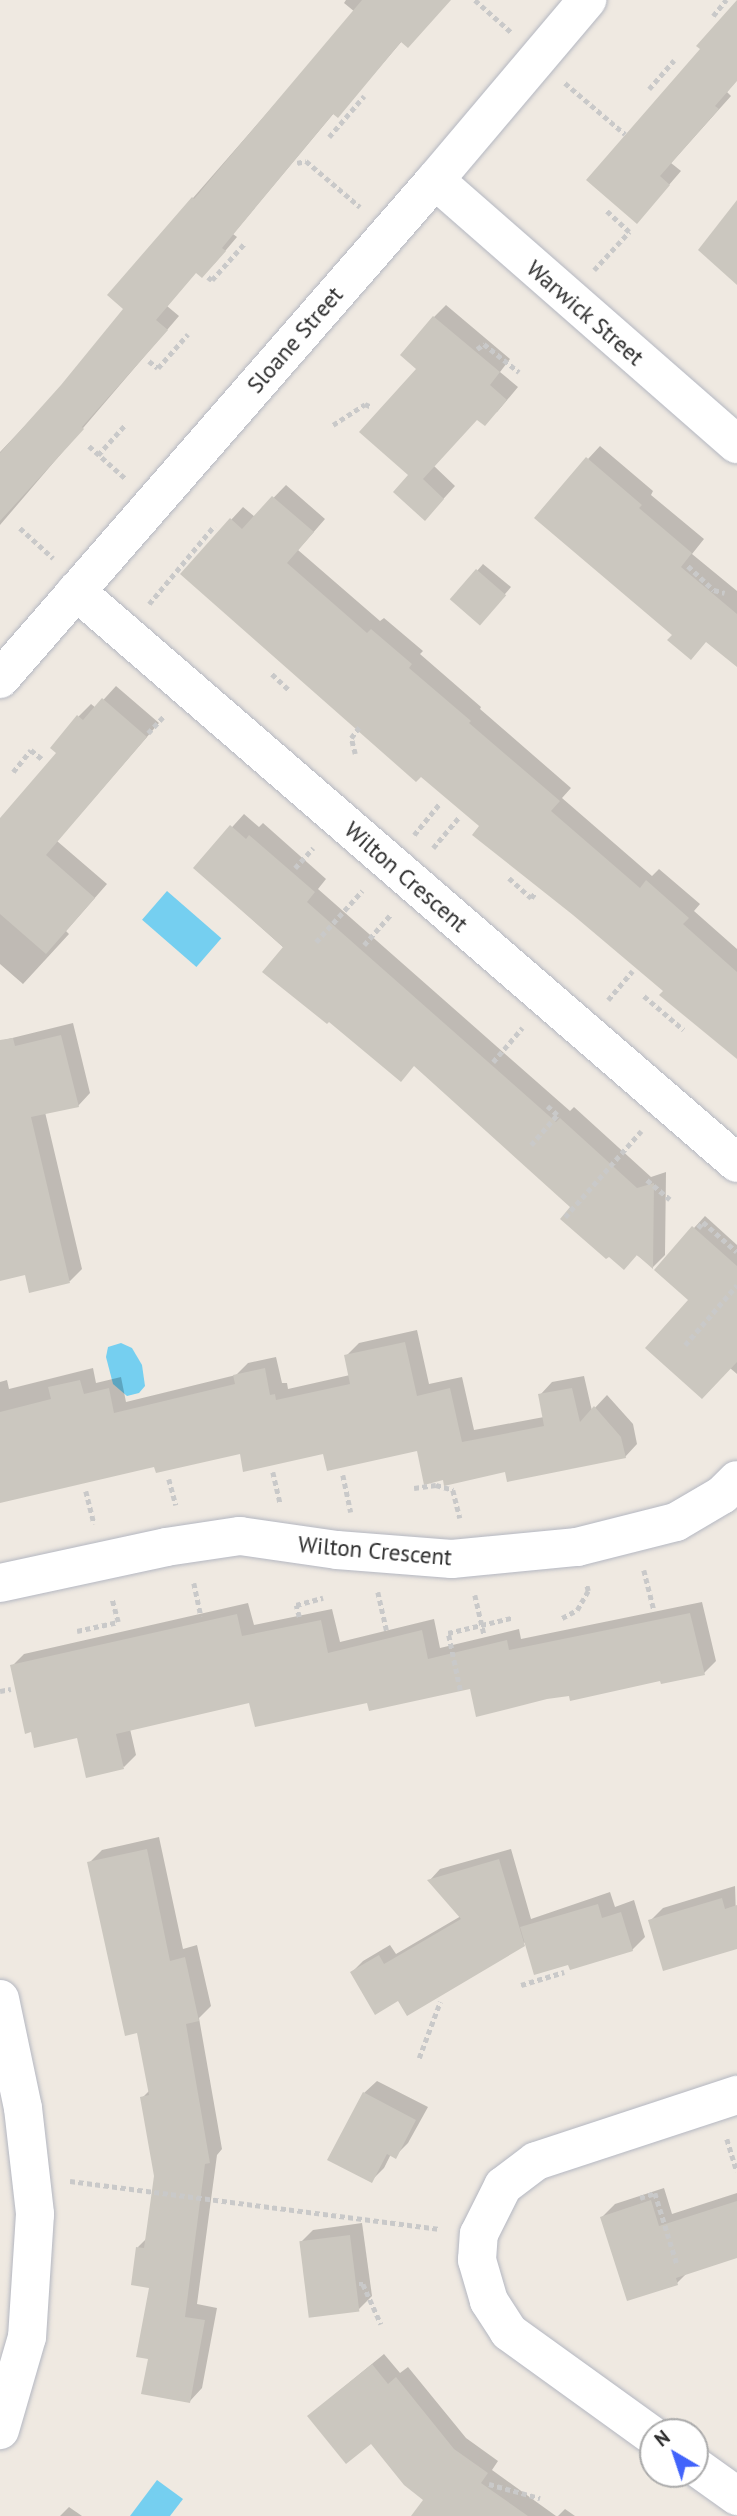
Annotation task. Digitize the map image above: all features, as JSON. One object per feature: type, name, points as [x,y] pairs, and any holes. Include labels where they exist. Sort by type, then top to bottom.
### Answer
[{"type":"street","name":"Sloane Street","points":[[0,679],[66,576],[435,180],[587,0]]},
{"type":"street","name":"Warwick Street","points":[[435,180],[568,300],[737,444]]},
{"type":"street","name":"Wilton Crescent","points":[[66,576],[737,1163]]},
{"type":"street","name":"Wilton Crescent","points":[[0,1583],[166,1547],[240,1536],[337,1550],[452,1559],[577,1547],[677,1522],[722,1495],[737,1480]]},
{"type":"street","points":[[0,1999],[23,2108],[33,2178],[34,2263],[27,2337],[0,2430]]},
{"type":"street","points":[[639,2426],[509,2332],[489,2301],[477,2260],[479,2234],[503,2186],[536,2161],[737,2095]]},
{"type":"street","points":[[709,2476],[737,2497]]},
{"type":"path","points":[[475,0],[517,38]]},
{"type":"path","points":[[713,16],[726,0]]},
{"type":"path","points":[[649,89],[674,60]]},
{"type":"path","points":[[561,80],[625,134]]},
{"type":"path","points":[[329,137],[364,96]]},
{"type":"path","points":[[297,163],[306,161],[366,212]]},
{"type":"path","points":[[568,300],[629,232],[605,210]]},
{"type":"path","points":[[208,277],[212,280],[244,244]]},
{"type":"path","points":[[149,361],[158,368],[188,334]]},
{"type":"path","points":[[477,349],[484,344],[519,372]]},
{"type":"path","points":[[333,425],[365,404],[372,407]]},
{"type":"path","points":[[99,455],[125,425]]},
{"type":"path","points":[[89,446],[127,480]]},
{"type":"path","points":[[141,613],[214,526]]},
{"type":"path","points":[[20,528],[66,576]]},
{"type":"path","points":[[688,566],[714,590],[724,593]]},
{"type":"path","points":[[272,674],[289,690]]},
{"type":"path","points":[[148,733],[170,708]]},
{"type":"path","points":[[355,754],[351,738],[360,726]]},
{"type":"path","points":[[13,772],[31,750],[42,759]]},
{"type":"path","points":[[408,842],[440,803]]},
{"type":"path","points":[[425,857],[459,817]]},
{"type":"path","points":[[295,868],[321,839]]},
{"type":"path","points":[[509,878],[531,898],[535,893]]},
{"type":"path","points":[[316,942],[371,881]]},
{"type":"path","points":[[364,945],[399,906]]},
{"type":"path","points":[[600,1009],[632,971]]},
{"type":"path","points":[[644,996],[684,1030]]},
{"type":"path","points":[[492,1062],[530,1019]]},
{"type":"path","points":[[531,1145],[557,1115],[547,1106]]},
{"type":"path","points":[[565,1217],[649,1122]]},
{"type":"path","points":[[647,1180],[670,1199]]},
{"type":"path","points":[[698,1228],[703,1222],[737,1252]]},
{"type":"path","points":[[685,1345],[737,1285]]},
{"type":"path","points":[[273,1472],[281,1505]]},
{"type":"path","points":[[343,1475],[353,1522]]},
{"type":"path","points":[[169,1479],[177,1510]]},
{"type":"path","points":[[414,1488],[436,1485],[453,1490],[461,1522]]},
{"type":"path","points":[[86,1491],[97,1537]]},
{"type":"path","points":[[642,1562],[654,1610]]},
{"type":"path","points":[[192,1572],[201,1616]]},
{"type":"path","points":[[562,1618],[577,1610],[588,1591],[584,1573]]},
{"type":"path","points":[[375,1579],[387,1632]]},
{"type":"path","points":[[472,1586],[484,1634]]},
{"type":"path","points":[[77,1631],[118,1622],[110,1590]]},
{"type":"path","points":[[299,1616],[296,1605],[323,1598]]},
{"type":"path","points":[[460,1690],[448,1633],[511,1618]]},
{"type":"path","points":[[0,1691],[11,1689]]},
{"type":"path","points":[[521,1985],[564,1972]]},
{"type":"path","points":[[419,2058],[440,2002]]},
{"type":"path","points":[[33,2178],[479,2234]]},
{"type":"path","points":[[640,2198],[655,2193],[677,2264]]},
{"type":"path","points":[[359,2284],[363,2284],[381,2324]]},
{"type":"path","points":[[489,2484],[540,2498]]},
{"type":"water","points":[[167,891],[221,938],[196,967],[142,920]]},
{"type":"water","points":[[121,1343],[132,1348],[142,1365],[145,1386],[139,1393],[127,1396],[113,1384],[106,1357],[108,1347]]},
{"type":"water","points":[[157,2480],[183,2499],[170,2516],[130,2516]]},
{"type":"building","points":[[362,0],[451,0],[408,48],[401,42],[338,118],[333,114],[222,248],[226,251],[202,278],[196,273],[156,320],[168,330],[82,427],[84,429],[0,521],[0,453],[61,385],[123,309],[107,295],[192,197],[194,199]]},
{"type":"building","points":[[737,0],[737,81],[715,106],[719,109],[660,176],[670,185],[637,224],[586,180],[700,49],[696,46]]},
{"type":"building","points":[[737,200],[737,285],[698,250]]},
{"type":"building","points":[[433,316],[500,372],[490,385],[507,400],[485,426],[477,420],[423,479],[444,499],[425,521],[393,492],[408,475],[359,432],[416,369],[400,355]]},
{"type":"building","points":[[586,457],[642,505],[639,508],[692,553],[681,567],[737,614],[737,667],[706,642],[691,660],[667,640],[672,635],[534,518]]},
{"type":"building","points":[[272,496],[314,532],[287,563],[367,633],[371,629],[412,664],[409,668],[560,801],[551,811],[640,888],[646,880],[689,918],[683,924],[737,972],[737,1059],[659,995],[663,991],[472,835],[479,826],[421,777],[416,782],[180,574],[230,518],[242,529]]},
{"type":"building","points":[[476,569],[506,595],[480,625],[450,599]]},
{"type":"building","points":[[102,698],[147,737],[46,855],[95,898],[46,954],[0,914],[0,818],[56,753],[50,748],[77,715],[83,720]]},
{"type":"building","points":[[230,825],[246,839],[249,835],[315,892],[307,902],[556,1122],[560,1118],[637,1188],[654,1183],[653,1269],[637,1255],[624,1270],[609,1257],[606,1259],[560,1219],[570,1207],[414,1066],[401,1082],[329,1022],[327,1024],[262,972],[283,947],[193,868]]},
{"type":"building","points":[[61,1035],[79,1107],[31,1117],[70,1283],[29,1293],[25,1275],[0,1281],[0,1040],[13,1038],[15,1046]]},
{"type":"building","points":[[692,1226],[737,1266],[737,1362],[702,1399],[645,1348],[688,1300],[654,1270]]},
{"type":"building","points":[[405,1342],[417,1396],[450,1388],[462,1442],[544,1426],[538,1394],[572,1388],[580,1422],[594,1406],[621,1437],[626,1458],[507,1482],[505,1472],[444,1486],[443,1480],[424,1485],[417,1451],[327,1471],[323,1454],[243,1472],[240,1454],[156,1473],[154,1467],[0,1503],[0,1412],[51,1399],[48,1387],[80,1380],[84,1394],[109,1388],[114,1413],[235,1384],[233,1375],[265,1368],[270,1395],[275,1394],[276,1400],[350,1384],[344,1355]]},
{"type":"building","points":[[690,1613],[705,1675],[661,1684],[660,1681],[570,1701],[569,1696],[547,1699],[476,1717],[470,1689],[369,1711],[367,1703],[255,1727],[249,1703],[116,1734],[124,1769],[86,1778],[77,1738],[34,1748],[31,1732],[25,1734],[10,1665],[237,1614],[242,1636],[321,1620],[328,1653],[422,1630],[428,1659],[507,1640],[509,1650]]},
{"type":"building","points":[[147,1849],[170,1961],[185,1957],[199,2021],[186,2024],[210,2163],[205,2164],[185,2317],[205,2320],[190,2403],[141,2394],[148,2359],[136,2357],[149,2288],[131,2285],[136,2247],[144,2248],[154,2176],[140,2097],[149,2095],[137,2033],[125,2036],[87,1862]]},
{"type":"building","points":[[499,1859],[525,1946],[407,2016],[398,2001],[375,2015],[350,1972],[379,1955],[384,1964],[461,1919],[427,1880]]},
{"type":"building","points":[[722,1898],[725,1909],[737,1905],[737,1949],[663,1971],[648,1920]]},
{"type":"building","points":[[598,1904],[602,1918],[621,1912],[633,1951],[570,1970],[568,1965],[534,1975],[520,1927]]},
{"type":"building","points":[[363,2092],[416,2120],[396,2159],[387,2154],[372,2183],[327,2160]]},
{"type":"building","points":[[651,2200],[659,2226],[737,2201],[737,2258],[676,2278],[678,2285],[627,2301],[600,2217]]},
{"type":"building","points":[[350,2235],[359,2311],[309,2318],[299,2241]]},
{"type":"building","points":[[372,2364],[388,2384],[396,2377],[454,2449],[488,2473],[481,2483],[528,2516],[411,2516],[423,2500],[404,2485],[371,2444],[346,2464],[307,2416]]}]
